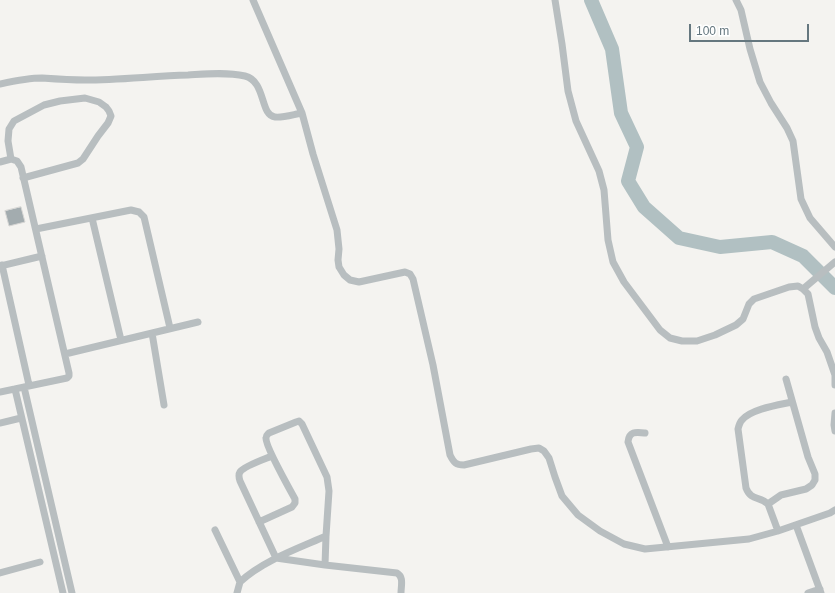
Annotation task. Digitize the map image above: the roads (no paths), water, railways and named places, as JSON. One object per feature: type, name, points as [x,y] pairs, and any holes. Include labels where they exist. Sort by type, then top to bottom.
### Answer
[{"type":"street","points":[[253,0],[302,113],[313,154],[337,230],[339,249],[338,260],[344,275],[350,280],[359,282],[405,272],[410,274],[413,279],[433,365],[450,455],[453,461],[458,465],[464,465],[539,448],[544,451],[549,458],[562,496],[578,515],[600,531],[624,544],[645,549],[749,539],[796,525],[835,510]]},
{"type":"street","points":[[555,0],[568,91],[576,121],[599,171],[604,190],[608,240],[613,262],[624,282],[660,330],[670,338],[682,341],[697,341],[715,335],[736,325],[743,319],[749,304],[754,299],[789,287],[805,287],[835,262]]},
{"type":"street","points":[[736,0],[741,10],[750,49],[760,82],[793,141],[801,199],[810,218],[835,247]]},
{"type":"street","points":[[0,84],[12,81],[41,78],[85,80],[213,73],[238,75],[250,77],[254,81],[258,86],[267,111],[274,118],[302,113]]},
{"type":"street","points":[[11,159],[8,129],[14,121],[44,105],[60,101],[85,98],[99,102],[109,110],[111,116],[108,123],[83,159],[78,163],[23,178]]},
{"type":"street","points":[[0,162],[11,159],[17,161],[21,167],[69,373],[67,378],[0,392]]},
{"type":"street","points":[[36,229],[131,210],[139,212],[144,217],[170,328]]},
{"type":"street","points":[[92,218],[122,340]]},
{"type":"street","points":[[42,256],[1,266],[72,593]]},
{"type":"street","points":[[805,287],[808,294],[814,327],[827,352],[835,375],[835,385]]},
{"type":"street","points":[[65,354],[198,322]]},
{"type":"street","points":[[152,333],[164,404]]},
{"type":"street","points":[[768,504],[781,495],[806,489],[812,485],[815,480],[815,474],[808,457],[786,379]]},
{"type":"street","points":[[14,389],[62,593]]},
{"type":"street","points":[[778,531],[768,504],[765,500],[748,494],[738,428],[740,421],[756,410],[792,402]]},
{"type":"street","points":[[835,414],[835,431]]},
{"type":"street","points":[[0,423],[21,418]]},
{"type":"street","points":[[259,522],[292,507],[295,503],[295,499],[272,456],[266,436],[299,421],[302,424],[327,477],[329,490],[325,565]]},
{"type":"street","points":[[645,433],[636,432],[631,434],[628,437],[628,442],[668,547]]},
{"type":"street","points":[[272,456],[245,468],[240,471],[238,475],[276,558]]},
{"type":"street","points":[[796,525],[820,591],[808,593]]},
{"type":"street","points":[[215,530],[240,582]]},
{"type":"street","points":[[237,593],[240,582],[248,575],[276,558],[326,536]]},
{"type":"street","points":[[276,558],[397,573],[402,579],[401,593]]},
{"type":"street","points":[[0,573],[40,562]]},
{"type":"waterway","points":[[591,0],[612,49],[621,113],[637,147],[628,181],[644,207],[679,238],[720,247],[772,242],[803,256],[835,288]]}]
